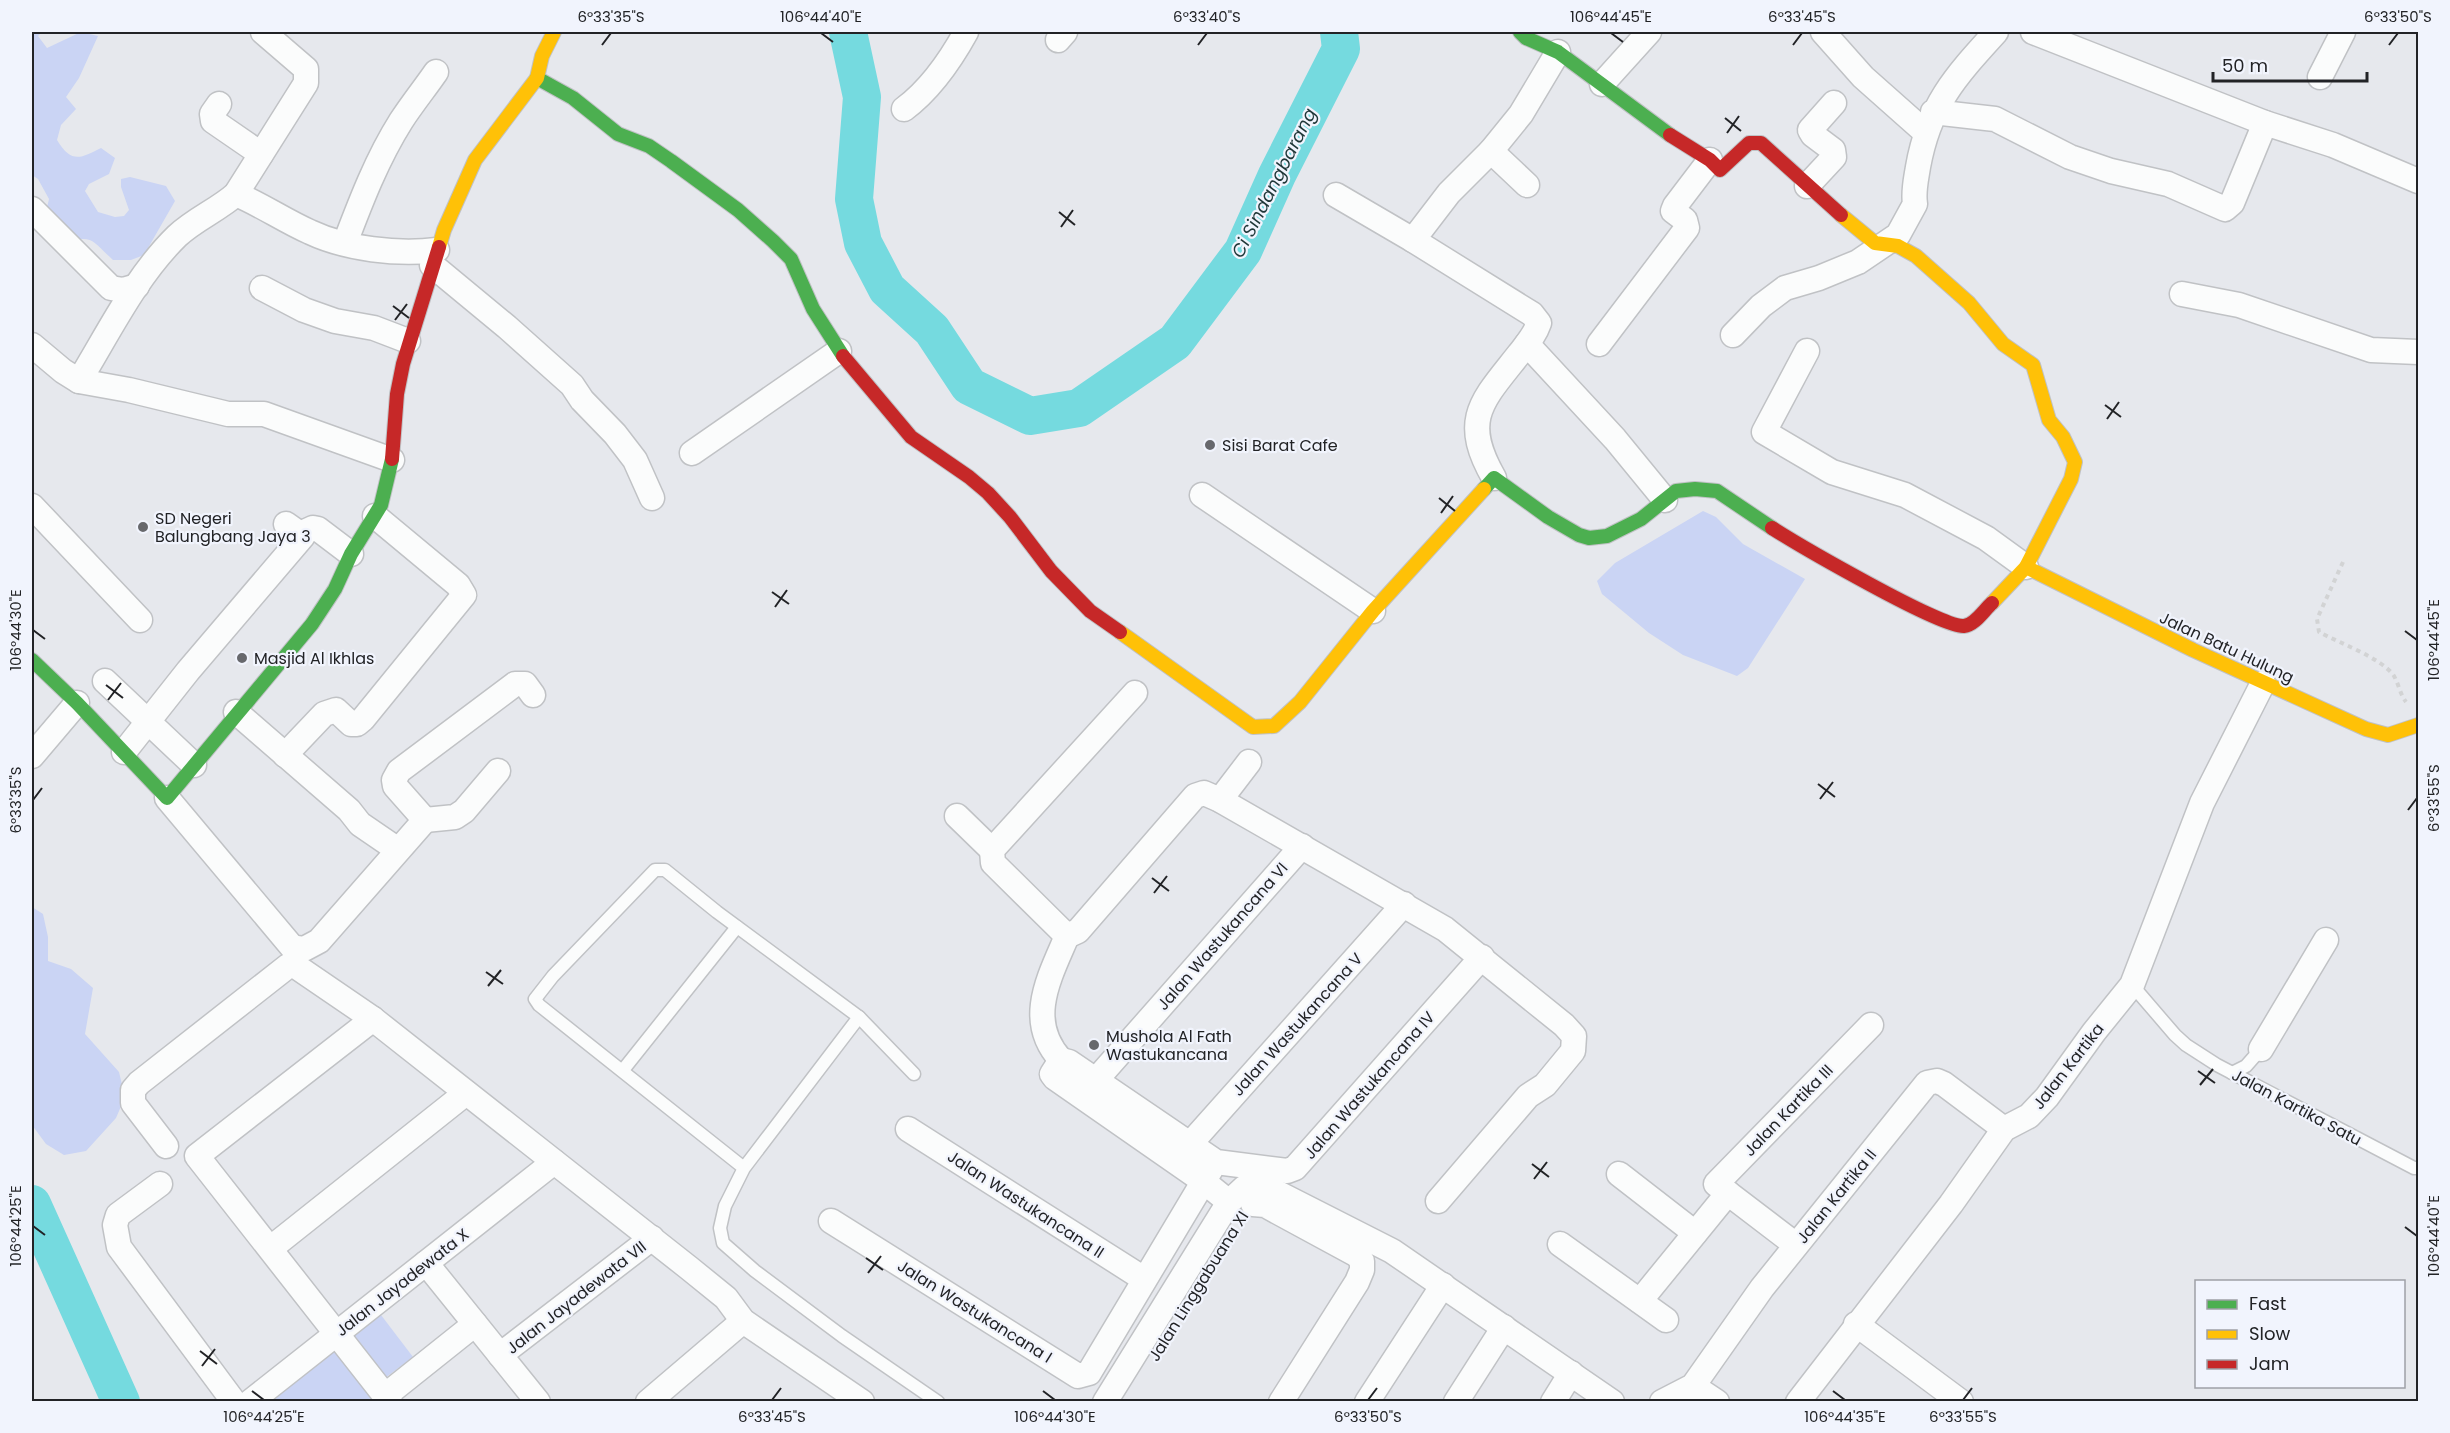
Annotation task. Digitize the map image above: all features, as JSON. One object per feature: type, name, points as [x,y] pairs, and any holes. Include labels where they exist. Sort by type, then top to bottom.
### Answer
[{"type":"street","points":[[79,381],[137,286],[176,237],[236,194],[306,83],[306,69],[263,32]]},
{"type":"street","points":[[167,798],[236,712],[274,672],[312,624],[335,589],[351,555],[381,505],[392,460],[397,394],[408,341],[444,230],[475,160],[519,105],[537,78],[542,56],[554,32]]},
{"type":"street","points":[[904,109],[920,97],[935,81],[966,32]]},
{"type":"street","points":[[1336,195],[1532,314],[1539,323],[1527,344],[1490,391],[1478,412],[1476,425],[1484,460],[1494,478],[1548,517],[1579,535],[1589,538],[1607,536],[1641,519],[1676,491],[1695,489],[1717,491],[1809,552],[1937,618],[1961,627],[1970,625],[2026,567],[2071,479],[2075,462],[2063,437],[2049,420],[2033,365],[2003,344],[1969,303],[1916,256],[1898,246],[1875,243],[1757,142],[1749,143],[1720,170],[1710,160],[1661,129],[1558,52],[1526,38],[1520,32]]},
{"type":"street","points":[[1602,84],[1649,32]]},
{"type":"street","points":[[1823,32],[1863,77],[1929,122],[1995,119],[2070,157],[2111,171],[2168,184],[2225,209],[2232,203],[2265,123]]},
{"type":"street","points":[[1733,335],[1761,306],[1785,288],[1850,266],[1898,235],[1915,204],[1913,193],[1929,122],[1959,73],[1996,32]]},
{"type":"street","points":[[2033,32],[2265,123],[2333,145],[2418,180]]},
{"type":"street","points":[[2320,77],[2343,32]]},
{"type":"street","points":[[1413,240],[1449,193],[1491,151],[1521,114],[1558,52]]},
{"type":"street","points":[[345,243],[367,188],[388,145],[436,72]]},
{"type":"street","points":[[537,78],[580,104],[618,134],[649,146],[671,161],[738,210],[773,241],[791,259],[813,309],[839,351],[911,437],[988,493],[1010,517],[1050,571],[1090,610],[1253,727],[1274,726],[1300,702],[1374,611],[1494,478]]},
{"type":"street","points":[[1807,186],[1834,157],[1833,150],[1810,133],[1810,130],[1834,103]]},
{"type":"street","points":[[219,104],[212,114],[213,122],[261,154]]},
{"type":"street","points":[[1491,151],[1527,185]]},
{"type":"street","points":[[1599,344],[1687,228],[1685,220],[1673,211],[1674,206],[1710,160]]},
{"type":"street","points":[[236,194],[330,240],[435,257],[507,327],[572,385],[582,400],[615,434],[635,460],[652,498]]},
{"type":"street","points":[[32,209],[111,288],[123,290],[137,286]]},
{"type":"street","points":[[262,288],[304,310],[335,321],[374,328],[408,341]]},
{"type":"street","points":[[2182,294],[2239,305],[2371,350],[2418,352]]},
{"type":"street","points":[[1527,344],[1615,439],[1665,500]]},
{"type":"street","points":[[32,345],[79,381],[129,390],[228,414],[264,414],[392,460]]},
{"type":"street","points":[[692,453],[839,351]]},
{"type":"street","points":[[1807,351],[1764,432],[1832,472],[1905,495],[1986,538],[2026,567]]},
{"type":"street","points":[[1202,495],[1374,611]]},
{"type":"street","points":[[32,506],[140,620]]},
{"type":"street","points":[[285,755],[324,714],[336,710],[351,724],[357,724],[464,595],[458,585],[426,561],[375,516]]},
{"type":"street","points":[[124,752],[195,662],[303,536],[293,529],[318,529],[351,555]]},
{"type":"street","name":"Jalan Batu Hulung","points":[[2026,567],[2263,683],[2358,725],[2388,735],[2418,725]]},
{"type":"street","points":[[32,660],[77,703],[167,798],[297,949],[311,946],[319,941],[425,820],[455,817],[464,812],[498,771]]},
{"type":"street","points":[[105,681],[194,765]]},
{"type":"street","name":"Jalan Kartika","points":[[1798,1401],[1856,1324],[1897,1275],[2004,1129],[2029,1116],[2047,1097],[2094,1032],[2132,985],[2202,803],[2263,683]]},
{"type":"street","points":[[425,820],[395,786],[394,780],[399,771],[515,684],[525,684],[533,695]]},
{"type":"street","points":[[992,856],[1135,693]]},
{"type":"street","points":[[32,756],[77,703]]},
{"type":"street","points":[[236,712],[349,810],[360,824],[398,850]]},
{"type":"street","points":[[1220,800],[1249,762]]},
{"type":"street","points":[[1236,1195],[1218,1169],[1190,1144],[1065,1059],[1061,1060],[1053,1051],[1045,1035],[1041,1012],[1043,995],[1067,936],[1078,931],[1195,796],[1204,793],[1302,846],[1445,929],[1564,1024],[1574,1036],[1573,1052],[1545,1085],[1528,1096],[1438,1201]]},
{"type":"street","points":[[957,816],[1067,936]]},
{"type":"street","name":"Jalan Wastukancana VI","points":[[1096,1080],[1302,846]]},
{"type":"street","name":"Jalan Wastukancana V","points":[[1190,1144],[1404,904]]},
{"type":"street","points":[[2261,1049],[2326,940]]},
{"type":"street","name":"Jalan Wastukancana IV","points":[[1218,1169],[1287,1171],[1295,1168],[1482,957]]},
{"type":"street","points":[[166,1146],[133,1103],[133,1090],[288,966],[294,964],[372,1019],[652,1238],[726,1298],[743,1321],[862,1401]]},
{"type":"street","points":[[372,1019],[197,1156],[388,1398],[475,1324]]},
{"type":"street","name":"Jalan Kartika III","points":[[1728,1193],[1716,1184],[1870,1025]]},
{"type":"street","points":[[1061,1060],[1052,1074],[1055,1078],[1218,1169],[1236,1195]]},
{"type":"street","name":"Jalan Kartika II","points":[[1693,1386],[1762,1288],[1927,1083],[1937,1081],[1944,1084],[2004,1129]]},
{"type":"street","points":[[271,1248],[466,1093]]},
{"type":"street","name":"Jalan Wastukancana II","points":[[908,1129],[1144,1280]]},
{"type":"street","name":"Jalan Jayadewata X","points":[[250,1401],[554,1162]]},
{"type":"street","points":[[1144,1280],[1218,1169]]},
{"type":"street","points":[[1619,1174],[1695,1233]]},
{"type":"street","points":[[160,1184],[118,1215],[115,1225],[119,1247],[234,1401]]},
{"type":"street","points":[[1106,1401],[1236,1195],[1270,1189],[1392,1251],[1612,1401]]},
{"type":"street","points":[[1640,1301],[1728,1193],[1796,1245]]},
{"type":"street","name":"Jalan Linggabuana XI","points":[[1125,1401],[1242,1212],[1255,1203],[1265,1204],[1357,1255],[1362,1261],[1357,1282],[1281,1401]]},
{"type":"street","name":"Jalan Wastukancana I","points":[[831,1221],[1078,1376],[1089,1372],[1144,1280]]},
{"type":"street","name":"Jalan Jayadewata VII","points":[[500,1355],[652,1238]]},
{"type":"street","points":[[1560,1244],[1666,1320]]},
{"type":"street","name":"Jalan Jayadewata VII","points":[[426,1263],[538,1401]]},
{"type":"street","points":[[1367,1401],[1443,1286]]},
{"type":"street","points":[[649,1401],[743,1321]]},
{"type":"street","points":[[1856,1324],[1961,1401]]},
{"type":"street","points":[[1456,1401],[1504,1327]]},
{"type":"street","points":[[1553,1401],[1571,1373]]},
{"type":"street","points":[[1662,1401],[1693,1386],[1717,1401]]},
{"type":"lane","points":[[744,1167],[539,1005],[535,999],[539,991],[647,879],[660,869],[665,870],[737,927],[859,1017],[914,1074]]},
{"type":"lane","points":[[623,1070],[737,927]]},
{"type":"lane","name":"Jalan Kartika Satu","points":[[2132,985],[2180,1040],[2232,1073],[2414,1168],[2418,1168]]},
{"type":"lane","points":[[859,1017],[744,1167],[724,1206],[720,1228],[723,1243],[755,1271],[842,1336],[938,1401]]},
{"type":"lane","points":[[2232,1073],[2246,1066],[2261,1049]]},
{"type":"path","points":[[2343,562],[2317,619],[2319,632],[2377,661],[2393,675],[2401,695],[2413,709]]},
{"type":"shaded area","points":[[32,32],[42,32],[38,36],[47,48],[81,32],[98,36],[79,78],[66,97],[76,109],[61,125],[57,140],[72,156],[87,155],[101,148],[115,158],[109,174],[89,184],[85,191],[98,212],[115,217],[124,216],[129,210],[121,187],[121,179],[130,177],[166,186],[175,201],[144,255],[131,260],[113,260],[90,240],[79,239],[61,244],[43,224],[49,199],[38,179],[32,175]]},
{"type":"shaded area","points":[[1703,511],[1716,517],[1743,544],[1805,579],[1748,668],[1737,676],[1683,655],[1649,633],[1602,594],[1597,581],[1615,563]]},
{"type":"shaded area","points":[[32,907],[43,914],[48,937],[48,961],[71,969],[93,988],[85,1034],[119,1072],[125,1097],[116,1118],[86,1151],[64,1155],[46,1144],[32,1125]]},
{"type":"shaded area","points":[[381,1315],[413,1357],[385,1378],[353,1336]]},
{"type":"shaded area","points":[[341,1331],[396,1402],[234,1402]]},
{"type":"waterway","name":"Ci Sindangbarang","points":[[848,32],[862,97],[854,199],[863,243],[887,289],[932,330],[969,386],[1030,416],[1079,408],[1175,342],[1243,251],[1277,175],[1341,49],[1339,32]]},
{"type":"waterway","points":[[32,1204],[121,1402]]},
{"type":"traffic: fast","points":[[1520,32],[1526,38],[1558,52],[1670,135]]},
{"type":"traffic: fast","points":[[537,78],[573,98],[618,134],[649,146],[671,161],[738,210],[773,241],[791,259],[813,309],[843,356]]},
{"type":"traffic: fast","points":[[32,660],[77,703],[167,798],[312,624],[335,589],[351,554],[381,505],[392,459]]},
{"type":"traffic: fast","points":[[1484,489],[1494,478],[1548,517],[1579,535],[1589,538],[1607,536],[1641,519],[1676,491],[1695,489],[1717,491],[1772,528]]},
{"type":"traffic: slow","points":[[439,247],[444,230],[475,160],[537,78],[542,56],[554,32]]},
{"type":"traffic: slow","points":[[1841,215],[1875,243],[1898,246],[1916,256],[1969,303],[2003,344],[2033,365],[2049,420],[2063,437],[2075,462],[2071,479],[2026,567],[1992,603]]},
{"type":"traffic: slow","points":[[1120,632],[1253,727],[1274,726],[1300,702],[1373,611],[1484,489]]},
{"type":"traffic: slow","points":[[2026,567],[2193,650],[2366,729],[2388,735],[2418,725]]},
{"type":"traffic: jam","points":[[1670,135],[1710,160],[1720,170],[1749,143],[1761,143],[1841,215]]},
{"type":"traffic: jam","points":[[392,459],[397,394],[403,364],[439,247]]},
{"type":"traffic: jam","points":[[843,356],[911,437],[988,493],[1010,517],[1051,571],[1090,611],[1120,632]]},
{"type":"traffic: jam","points":[[1772,528],[1901,601],[1951,623],[1968,625],[1992,603]]},
{"type":"place","name":"Sisi Barat Cafe","points":[[1210,445]]},
{"type":"place","name":"SD Negeri Balungbang Jaya 3","points":[[143,527]]},
{"type":"place","name":"Masjid Al Ikhlas","points":[[242,658]]},
{"type":"place","name":"Mushola Al Fath Wastukancana","points":[[1094,1045]]}]
